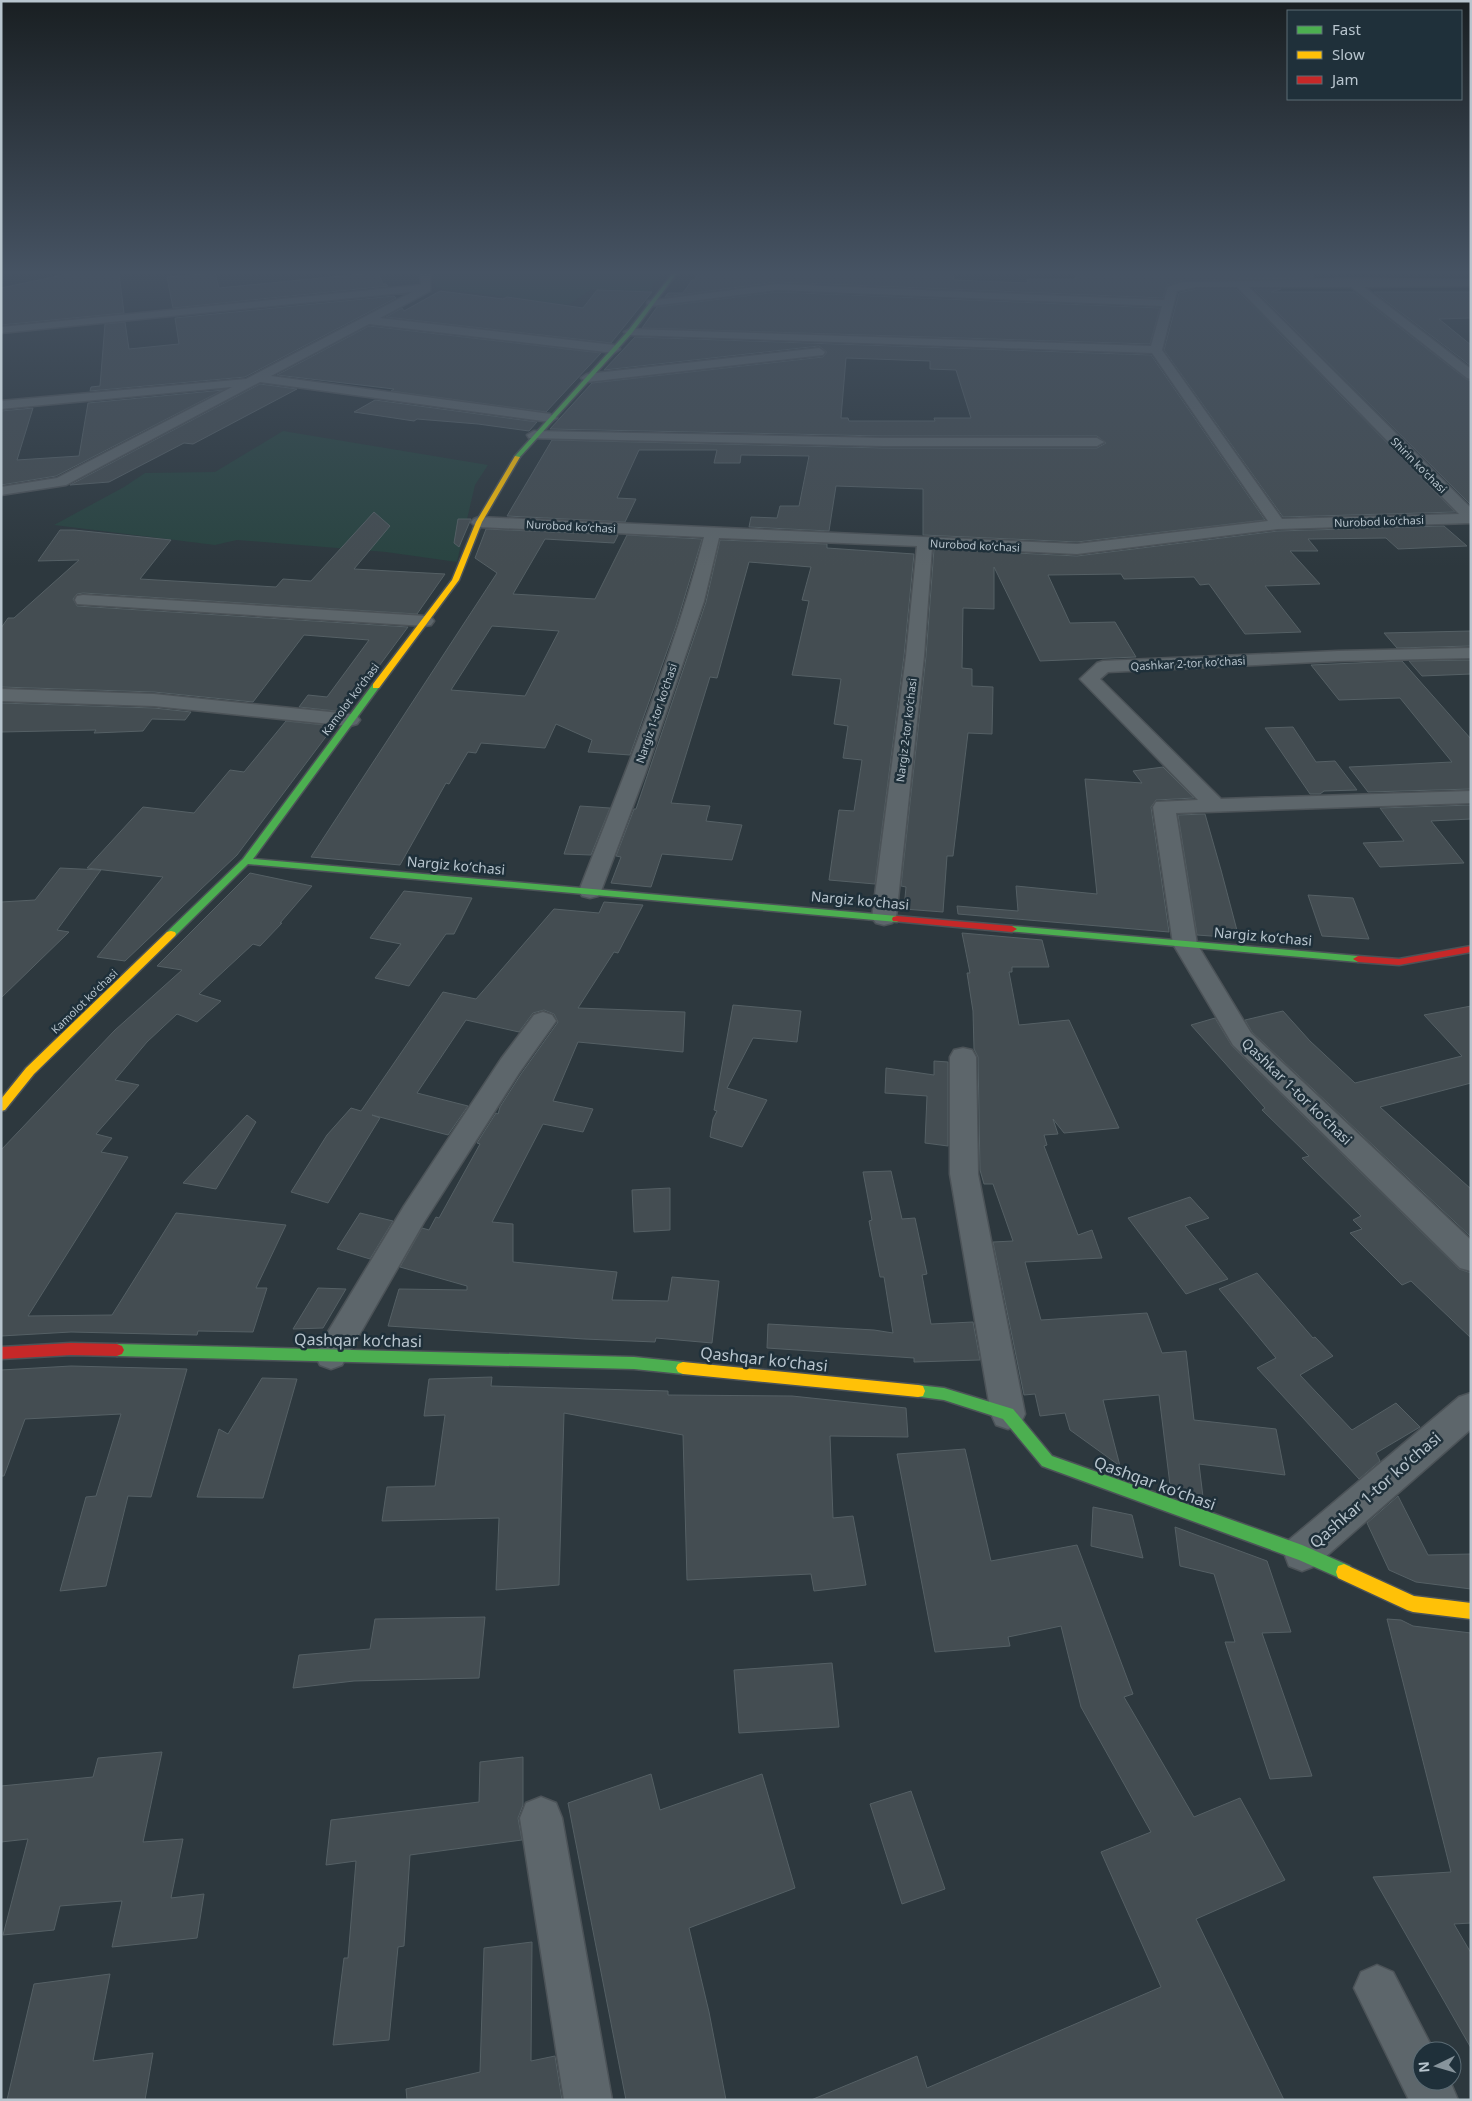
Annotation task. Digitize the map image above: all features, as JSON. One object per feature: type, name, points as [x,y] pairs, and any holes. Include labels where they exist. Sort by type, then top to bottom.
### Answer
[{"type":"street","points":[[1,491],[61,482],[273,371]]},
{"type":"street","name":"Kamolot koʻchasi","points":[[1,1107],[30,1071],[246,861],[455,580],[479,522],[520,451],[593,371]]},
{"type":"street","points":[[587,378],[649,371]]},
{"type":"street","points":[[1171,371],[1278,524]]},
{"type":"street","name":"Shirin ko'chasi","points":[[1327,371],[1471,517]]},
{"type":"street","points":[[1,405],[258,379],[550,418]]},
{"type":"street","points":[[534,435],[883,442],[1097,442]]},
{"type":"street","name":"Nurobod koʻchasi","points":[[479,522],[1077,549],[1278,524],[1471,517]]},
{"type":"street","name":"Nargiz 1-tor ko‘chasi","points":[[590,892],[635,774],[696,601],[713,532]]},
{"type":"street","name":"Nargiz 2-tor ko‘chasi","points":[[884,918],[915,656],[925,542]]},
{"type":"street","points":[[83,600],[425,621]]},
{"type":"street","name":"Qashkar 2-tor koʼchasi","points":[[1216,806],[1089,679],[1103,667],[1471,652]]},
{"type":"street","points":[[1,694],[154,700],[350,720]]},
{"type":"street","name":"Qashkar 1-tor koʼchasi","points":[[1471,796],[1164,807],[1185,944],[1242,1039],[1471,1259]]},
{"type":"street","name":"Nargiz koʻchasi","points":[[246,861],[1399,962],[1471,949]]},
{"type":"street","points":[[331,1355],[414,1214],[510,1066],[543,1020]]},
{"type":"street","points":[[962,1057],[964,1174],[1008,1414]]},
{"type":"street","name":"Qashqar koʻchasi","points":[[1,1353],[71,1349],[634,1363],[944,1394],[1008,1414],[1047,1461],[1302,1553],[1413,1604],[1471,1611]]},
{"type":"street","name":"Qashkar 1-tor koʼchasi","points":[[1302,1553],[1471,1408]]},
{"type":"street","points":[[541,1818],[588,2100]]},
{"type":"street","points":[[1377,1988],[1412,2056]]},
{"type":"green space","points":[[283,431],[488,465],[475,485],[457,562],[386,552],[237,540],[215,545],[54,525],[124,487],[145,473],[215,472]]},
{"type":"building","points":[[101,371],[256,371],[245,377],[90,391],[91,387],[100,386]]},
{"type":"building","points":[[284,371],[584,371],[546,412],[391,391],[394,389],[277,375]]},
{"type":"building","points":[[698,371],[845,371],[841,418],[848,418],[849,421],[935,421],[934,418],[971,418],[956,371],[1162,371],[1265,520],[1077,542],[923,535],[923,489],[836,486],[829,531],[749,527],[751,517],[777,518],[780,506],[799,506],[809,456],[741,455],[740,463],[714,463],[717,450],[639,450],[617,498],[636,499],[625,522],[507,516],[552,440],[883,448],[1097,448],[1106,443],[1097,436],[883,436],[550,429],[592,383]]},
{"type":"building","points":[[1179,371],[1317,371],[1455,512],[1283,517]]},
{"type":"building","points":[[1336,371],[1456,371],[1471,381],[1471,505]]},
{"type":"building","points":[[260,384],[297,389],[193,444],[184,443],[109,482],[70,485]]},
{"type":"building","points":[[223,390],[56,476],[1,485],[1,411],[33,408],[17,460],[79,456],[88,403]]},
{"type":"building","points":[[375,400],[537,422],[529,431],[478,424],[417,419],[414,421],[354,412]]},
{"type":"building","points":[[374,512],[390,526],[354,569],[445,574],[417,614],[83,593],[77,594],[73,599],[77,606],[408,627],[345,712],[299,707],[308,695],[327,697],[369,640],[304,635],[253,702],[154,692],[1,687],[1,628],[8,618],[14,618],[79,560],[38,561],[60,530],[171,540],[140,579],[276,587],[283,579],[311,581]]},
{"type":"building","points":[[458,519],[471,519],[459,547],[454,543]]},
{"type":"building","points":[[1444,526],[1467,546],[1398,549],[1386,538],[1308,539],[1318,551],[1290,551],[1320,584],[1265,586],[1301,632],[1245,634],[1209,584],[1200,585],[1194,577],[1124,579],[1121,574],[1048,575],[1070,623],[1115,622],[1136,657],[1040,661],[994,567],[994,609],[963,608],[962,668],[972,669],[972,686],[993,687],[992,734],[968,733],[953,856],[947,856],[943,912],[904,909],[906,887],[901,886],[926,656],[934,549],[1077,556],[1278,531]]},
{"type":"building","points":[[486,529],[618,535],[614,543],[545,539],[513,594],[595,599],[627,535],[702,539],[676,626],[630,755],[588,752],[592,740],[556,724],[545,748],[481,743],[476,753],[468,752],[449,784],[446,783],[400,865],[311,857],[497,573],[475,558]],"holes":[[[492,626],[559,631],[525,696],[451,690]]]},
{"type":"building","points":[[720,540],[827,544],[827,548],[914,554],[904,656],[875,884],[829,880],[839,810],[854,811],[862,760],[843,758],[848,726],[834,724],[841,679],[792,675],[809,601],[802,600],[811,567],[749,562],[717,678],[710,677],[671,803],[710,806],[706,821],[742,825],[732,860],[662,854],[651,887],[611,883],[621,857],[616,856],[634,809],[636,809],[706,602]]},
{"type":"building","points":[[1471,631],[1471,646],[1397,648],[1384,633]]},
{"type":"building","points":[[1471,660],[1471,674],[1422,676],[1409,661]]},
{"type":"building","points":[[1402,661],[1471,739],[1471,789],[1368,792],[1349,767],[1452,762],[1400,698],[1339,700],[1311,665]]},
{"type":"building","points":[[1,703],[154,708],[191,712],[185,720],[152,719],[143,731],[94,733],[96,730],[1,732]]},
{"type":"building","points":[[286,721],[334,726],[237,855],[125,961],[97,957],[163,877],[87,868],[143,807],[194,813],[230,770],[244,772]]},
{"type":"building","points":[[1293,727],[1316,762],[1335,761],[1357,790],[1324,791],[1320,794],[1310,794],[1265,728]]},
{"type":"building","points":[[1163,767],[1194,798],[1156,800],[1151,807],[1169,932],[958,914],[957,906],[1018,911],[1016,886],[1097,894],[1085,779],[1142,783],[1133,771]]},
{"type":"building","points":[[1471,805],[1471,819],[1431,821],[1464,863],[1380,867],[1363,843],[1404,841],[1380,808]]},
{"type":"building","points":[[580,806],[610,808],[591,855],[564,854]]},
{"type":"building","points":[[1205,814],[1239,938],[1197,935],[1178,815]]},
{"type":"building","points":[[60,868],[101,870],[57,930],[69,932],[1,998],[1,902],[35,900]]},
{"type":"building","points":[[250,873],[312,886],[280,923],[282,923],[260,946],[253,944],[199,994],[221,1001],[197,1022],[177,1014],[147,1042],[115,1080],[139,1085],[96,1134],[112,1138],[101,1152],[128,1157],[28,1316],[112,1315],[176,1213],[286,1225],[256,1288],[267,1288],[253,1332],[198,1331],[197,1335],[71,1332],[1,1336],[1,1150],[115,1030],[182,970],[157,966]]},
{"type":"building","points":[[404,891],[472,898],[454,934],[446,934],[409,986],[375,978],[401,944],[370,938]]},
{"type":"building","points":[[1308,895],[1353,898],[1369,939],[1322,936]]},
{"type":"building","points":[[604,902],[643,905],[618,953],[614,952],[578,1008],[685,1012],[683,1052],[578,1042],[553,1101],[593,1109],[583,1132],[543,1124],[492,1222],[513,1224],[513,1262],[617,1272],[612,1300],[668,1301],[672,1277],[719,1281],[712,1343],[656,1338],[655,1342],[584,1339],[388,1326],[399,1289],[467,1290],[467,1286],[400,1267],[422,1228],[429,1230],[436,1217],[439,1218],[480,1144],[477,1143],[496,1113],[498,1114],[500,1107],[521,1074],[558,1022],[554,1014],[544,1010],[533,1013],[519,1032],[466,1020],[417,1093],[468,1106],[448,1135],[372,1115],[380,1118],[328,1203],[291,1192],[327,1135],[351,1108],[361,1111],[443,992],[476,999],[554,909],[599,913]]},
{"type":"building","points":[[962,933],[1042,940],[1049,967],[1012,967],[1012,972],[1009,972],[1019,1025],[1069,1020],[1119,1128],[1064,1133],[1053,1119],[1058,1134],[1044,1135],[1047,1145],[1044,1146],[1078,1235],[1092,1230],[1102,1258],[1025,1262],[1041,1320],[1147,1313],[1162,1353],[1186,1351],[1194,1420],[1276,1429],[1285,1475],[1199,1464],[1203,1497],[1170,1485],[1159,1395],[1103,1400],[1120,1466],[1070,1430],[1065,1413],[1040,1416],[1035,1394],[1024,1395],[993,1242],[1013,1241],[993,1184],[984,1184],[980,1170],[978,1057],[974,1049],[973,1011],[967,973],[970,973]]},
{"type":"building","points":[[733,1005],[801,1011],[797,1042],[753,1038],[727,1088],[767,1100],[742,1147],[710,1137],[713,1119],[717,1111],[714,1110]]},
{"type":"building","points":[[1471,1006],[1471,1083],[1380,1107],[1471,1189],[1471,1237],[1252,1032],[1245,1020],[1283,1011],[1310,1041],[1355,1083],[1462,1056],[1424,1015]]},
{"type":"building","points":[[1215,1018],[1232,1046],[1459,1269],[1471,1273],[1471,1338],[1411,1281],[1402,1285],[1350,1233],[1362,1229],[1353,1220],[1361,1216],[1302,1158],[1309,1156],[1262,1110],[1265,1108],[1191,1025]]},
{"type":"building","points":[[934,1061],[948,1062],[948,1146],[925,1143],[927,1096],[885,1093],[886,1068],[934,1075]]},
{"type":"building","points":[[247,1115],[256,1122],[216,1189],[183,1183]]},
{"type":"building","points":[[891,1171],[902,1219],[915,1218],[927,1274],[922,1275],[931,1324],[973,1322],[980,1360],[914,1362],[914,1358],[767,1348],[768,1324],[874,1330],[893,1333],[884,1277],[880,1277],[869,1221],[872,1220],[863,1172]]},
{"type":"building","points":[[670,1188],[670,1230],[634,1232],[632,1190]]},
{"type":"building","points":[[1190,1197],[1209,1218],[1185,1226],[1228,1279],[1186,1294],[1128,1218]]},
{"type":"building","points":[[360,1213],[393,1221],[370,1259],[337,1249]]},
{"type":"building","points":[[1257,1273],[1313,1338],[1315,1337],[1333,1356],[1300,1375],[1352,1430],[1396,1403],[1420,1427],[1376,1453],[1380,1461],[1359,1479],[1257,1368],[1276,1358],[1219,1289]]},
{"type":"building","points":[[318,1288],[346,1289],[323,1328],[293,1329]]},
{"type":"building","points":[[71,1366],[187,1369],[151,1497],[128,1496],[106,1586],[60,1591],[86,1497],[96,1496],[121,1414],[25,1419],[4,1476],[1,1476],[1,1370]]},
{"type":"building","points":[[492,1377],[491,1386],[668,1391],[668,1395],[792,1396],[906,1408],[908,1437],[830,1436],[833,1518],[853,1516],[866,1585],[814,1591],[811,1574],[687,1580],[683,1435],[564,1413],[559,1585],[496,1590],[499,1518],[382,1521],[387,1487],[435,1486],[445,1415],[424,1416],[429,1379]]},
{"type":"building","points":[[262,1378],[297,1379],[263,1498],[197,1497],[219,1429],[228,1434]]},
{"type":"building","points":[[965,1449],[991,1561],[1077,1545],[1133,1694],[1124,1697],[1194,1817],[1240,1798],[1285,1880],[1196,1919],[1284,2100],[811,2100],[917,2056],[927,2088],[1161,1987],[1101,1852],[1151,1832],[1081,1707],[1061,1626],[1008,1637],[1010,1646],[935,1652],[897,1454]]},
{"type":"building","points":[[1398,1496],[1428,1555],[1471,1554],[1471,1589],[1416,1582],[1389,1570],[1367,1523]]},
{"type":"building","points":[[1093,1507],[1132,1515],[1143,1558],[1091,1546]]},
{"type":"building","points":[[1175,1527],[1267,1561],[1291,1632],[1262,1633],[1312,1776],[1270,1779],[1225,1642],[1235,1642],[1214,1574],[1180,1566]]},
{"type":"building","points":[[485,1617],[479,1678],[354,1681],[293,1688],[299,1655],[370,1649],[375,1619]]},
{"type":"building","points":[[1387,1619],[1401,1620],[1413,1626],[1471,1633],[1471,1923],[1454,1924],[1471,1953],[1471,2048],[1373,1877],[1451,1872]]},
{"type":"building","points":[[832,1663],[839,1727],[739,1733],[734,1670]]},
{"type":"building","points":[[162,1752],[143,1842],[183,1839],[171,1898],[204,1894],[197,1938],[112,1947],[122,1901],[60,1906],[54,1930],[3,1935],[28,1839],[1,1842],[1,1786],[93,1777],[98,1758]]},
{"type":"building","points":[[523,1757],[523,1805],[518,1818],[522,1840],[410,1855],[404,1946],[398,1947],[389,2040],[333,2045],[344,1958],[348,1958],[356,1861],[326,1865],[331,1820],[479,1802],[480,1762]]},
{"type":"building","points":[[651,1774],[660,1810],[762,1774],[795,1888],[689,1928],[709,2012],[726,2100],[626,2100],[568,1803]]},
{"type":"building","points":[[911,1791],[945,1889],[902,1904],[870,1804]]},
{"type":"building","points":[[532,1942],[531,2061],[555,2056],[562,2100],[407,2100],[406,2089],[480,2072],[484,1948]]},
{"type":"building","points":[[110,1974],[93,2061],[153,2053],[145,2100],[7,2100],[34,1984]]},
{"type":"traffic: fast","points":[[517,457],[595,371]]},
{"type":"traffic: fast","points":[[171,934],[246,861],[376,686]]},
{"type":"traffic: fast","points":[[246,861],[897,919]]},
{"type":"traffic: fast","points":[[1012,929],[1358,959]]},
{"type":"traffic: fast","points":[[117,1350],[634,1363],[683,1368]]},
{"type":"traffic: fast","points":[[918,1391],[944,1394],[1008,1414],[1047,1461],[1302,1553],[1344,1572]]},
{"type":"traffic: slow","points":[[376,686],[455,580],[479,522],[517,457]]},
{"type":"traffic: slow","points":[[1,1107],[30,1071],[171,934]]},
{"type":"traffic: slow","points":[[683,1368],[918,1391]]},
{"type":"traffic: slow","points":[[1344,1572],[1413,1604],[1471,1611]]},
{"type":"traffic: jam","points":[[897,919],[1012,929]]},
{"type":"traffic: jam","points":[[1358,959],[1399,962],[1471,949]]},
{"type":"traffic: jam","points":[[1,1353],[71,1349],[117,1350]]}]
